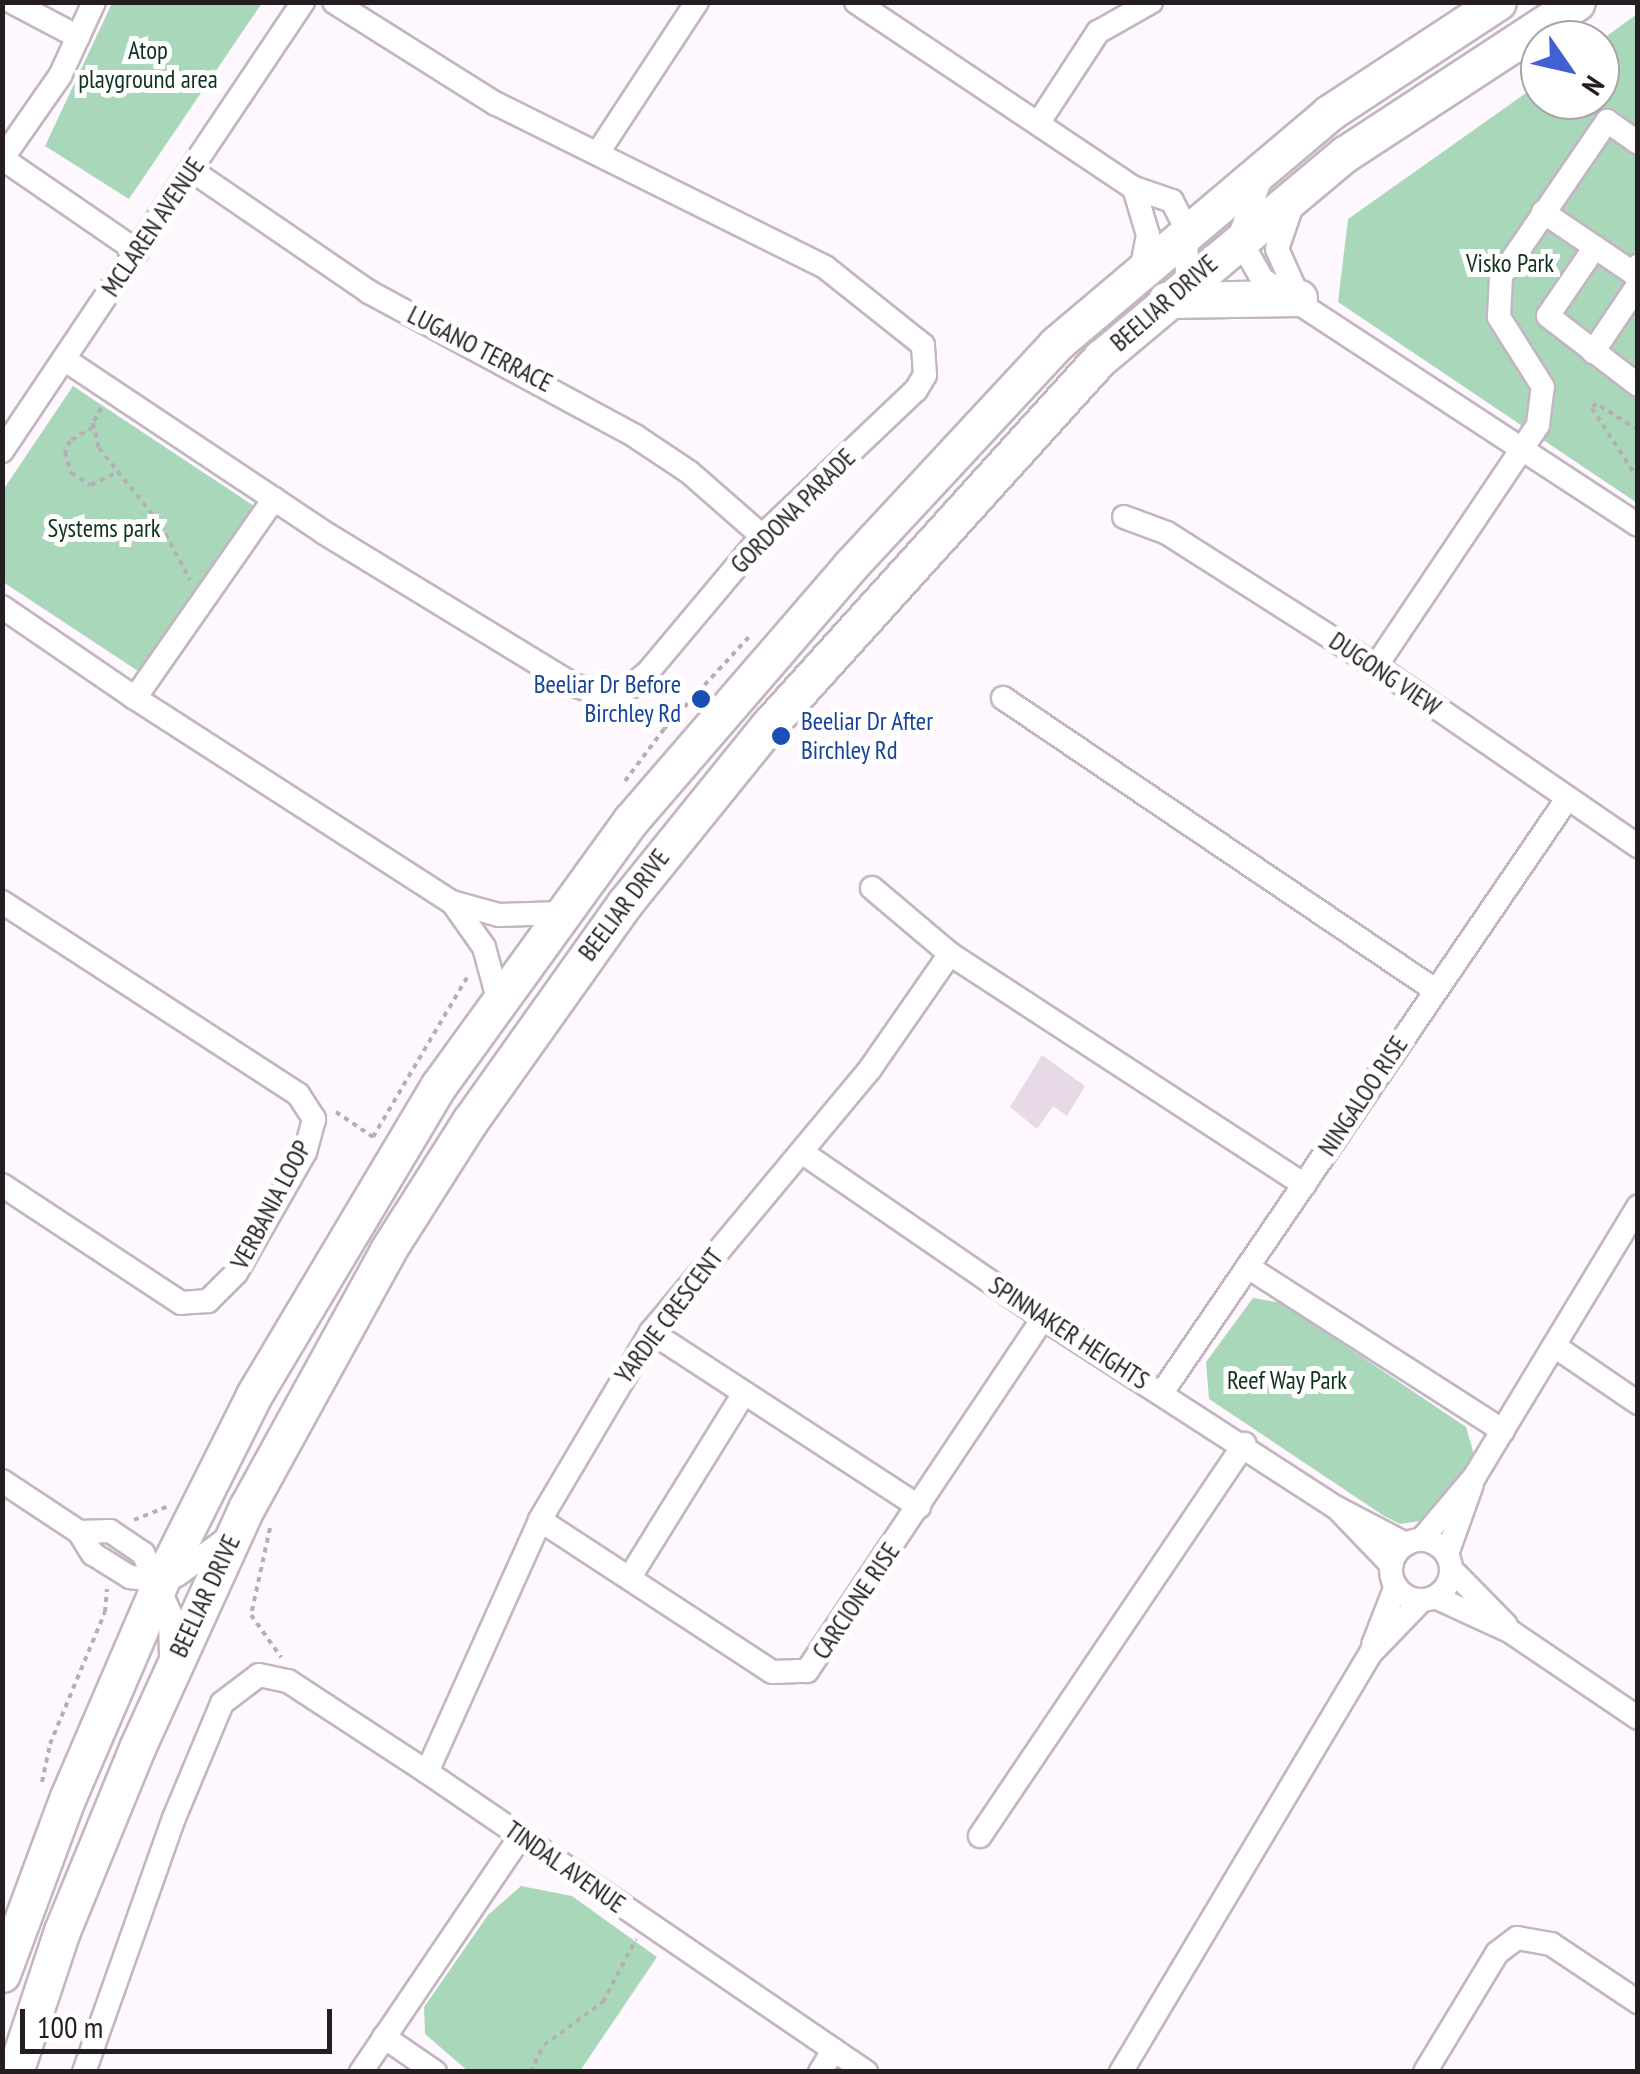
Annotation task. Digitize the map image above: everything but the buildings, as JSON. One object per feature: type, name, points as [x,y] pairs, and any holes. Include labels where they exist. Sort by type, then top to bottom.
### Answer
[{"type":"highway","name":"BEELIAR DRIVE","points":[[2,1974],[68,1797],[161,1581],[304,1307],[498,999],[562,913],[706,729],[1056,344],[1142,265],[1270,159],[1354,96],[1498,2]]},
{"type":"highway","name":"BEELIAR DRIVE","points":[[15,2072],[62,1931],[170,1672],[234,1532],[388,1250],[557,993],[768,726],[1102,357],[1298,189],[1558,5]]},
{"type":"highway","points":[[1354,96],[1379,90],[1558,5]]},
{"type":"highway","points":[[1177,291],[1299,298]]},
{"type":"highway","points":[[924,486],[935,498],[944,496],[1066,372],[1102,357]]},
{"type":"street","points":[[12,2],[78,38]]},
{"type":"street","points":[[94,2],[78,38],[3,159],[137,251]]},
{"type":"street","name":"MCLAREN AVENUE","points":[[2,451],[304,2]]},
{"type":"street","name":"GORDONA PARADE","points":[[64,359],[274,500],[574,685],[605,696],[630,688],[648,672],[762,536],[916,390],[925,375],[923,345],[825,267],[450,78],[334,2]]},
{"type":"street","points":[[599,152],[697,2]]},
{"type":"street","points":[[856,2],[1134,188],[1172,201],[1186,229],[1177,291]]},
{"type":"street","points":[[1038,122],[1098,32],[1151,2]]},
{"type":"street","points":[[1376,666],[1538,425],[1543,387],[1495,304],[1500,276],[1607,121],[1638,143]]},
{"type":"street","points":[[1270,159],[1240,238],[1262,279],[1299,298],[1638,525]]},
{"type":"street","name":"LUGANO TERRACE","points":[[191,170],[369,292],[635,436],[690,472],[762,536]]},
{"type":"street","points":[[1134,188],[1146,221],[1142,265]]},
{"type":"street","points":[[1298,189],[1278,249],[1299,298]]},
{"type":"street","points":[[1543,212],[1636,275],[1593,352]]},
{"type":"street","points":[[1595,247],[1548,316],[1638,384]]},
{"type":"street","points":[[135,698],[274,500]]},
{"type":"street","name":"DUGONG VIEW","points":[[1124,517],[1167,533],[1376,666],[1638,846]]},
{"type":"street","points":[[2,607],[135,698],[452,902],[499,915],[562,913]]},
{"type":"street","points":[[1003,698],[1434,990]]},
{"type":"street","name":"NINGALOO RISE","points":[[1161,1394],[1567,800]]},
{"type":"street","points":[[872,888],[950,954],[1304,1185]]},
{"type":"street","name":"VERBANIA LOOP","points":[[2,902],[298,1094],[314,1119],[305,1152],[236,1273],[208,1302],[180,1303],[2,1185]]},
{"type":"street","points":[[452,902],[484,947],[498,999]]},
{"type":"street","name":"YARDIE CRESCENT","points":[[428,1772],[540,1520],[651,1332],[804,1153],[950,954]]},
{"type":"street","name":"SPINNAKER HEIGHTS","points":[[804,1153],[1043,1318],[1244,1444],[1337,1508],[1449,1562]]},
{"type":"street","points":[[1121,2072],[1371,1653],[1394,1575],[1413,1542],[1475,1476],[1638,1207]]},
{"type":"street","points":[[1248,1267],[1502,1430]]},
{"type":"street","name":"CARCIONE RISE","points":[[540,1520],[772,1672],[796,1676],[817,1663],[1043,1318]]},
{"type":"street","points":[[651,1332],[919,1506]]},
{"type":"street","points":[[1556,1346],[1638,1403]]},
{"type":"street","points":[[630,1577],[744,1393]]},
{"type":"street","points":[[980,1836],[1244,1444]]},
{"type":"street","points":[[1371,1653],[1428,1599],[1449,1562],[1475,1476]]},
{"type":"street","points":[[2,1481],[80,1532],[93,1554],[130,1576],[161,1581],[192,1568],[234,1532]]},
{"type":"street","name":"SPINNAKER HEIGHTS","points":[[1337,1508],[1394,1575],[1428,1599]]},
{"type":"street","points":[[1449,1562],[1511,1632]]},
{"type":"street","points":[[161,1581],[172,1630],[170,1672]]},
{"type":"street","points":[[1428,1599],[1511,1632],[1638,1718]]},
{"type":"street","name":"TINDAL AVENUE","points":[[84,2072],[174,1818],[222,1704],[259,1675],[288,1681],[428,1772],[866,2072]]},
{"type":"street","points":[[361,2072],[521,1836]]},
{"type":"street","points":[[1425,2072],[1497,1953],[1517,1938],[1552,1944],[1638,2002]]},
{"type":"street","points":[[384,2037],[435,2072]]},
{"type":"street","points":[[820,2072],[834,2050]]},
{"type":"path","points":[[113,392],[93,427],[70,442],[65,452],[70,473],[91,485],[120,470]]},
{"type":"path","points":[[1638,430],[1596,403],[1592,408],[1638,479]]},
{"type":"path","points":[[93,427],[99,448],[120,470],[173,543],[191,587]]},
{"type":"path","points":[[272,1520],[251,1615],[283,1659],[294,1663]]},
{"type":"path","points":[[40,1796],[50,1744],[105,1612],[106,1590]]},
{"type":"path","points":[[530,2072],[544,2045],[603,2002],[645,1923]]},
{"type":"green space","name":"Atop playground area","points":[[112,3],[262,3],[129,199],[45,146]]},
{"type":"green space","name":"Visko Park","points":[[1637,14],[1637,503],[1338,302],[1348,219],[1520,97],[1520,120],[1620,120],[1620,26]]},
{"type":"green space","name":"Systems park","points":[[73,386],[254,506],[141,673],[3,582],[3,490]]},
{"type":"green space","name":"Reef Way Park","points":[[1253,1298],[1282,1303],[1466,1427],[1475,1458],[1432,1519],[1400,1524],[1384,1516],[1209,1399],[1206,1362]]},
{"type":"green space","points":[[521,1886],[572,1896],[657,1957],[580,2071],[468,2071],[425,2034],[424,2007],[488,1915]]},
{"type":"place","name":"Beeliar Dr Before Birchley Rd","points":[[701,699]]},
{"type":"place","name":"Beeliar Dr After Birchley Rd","points":[[781,736]]}]
